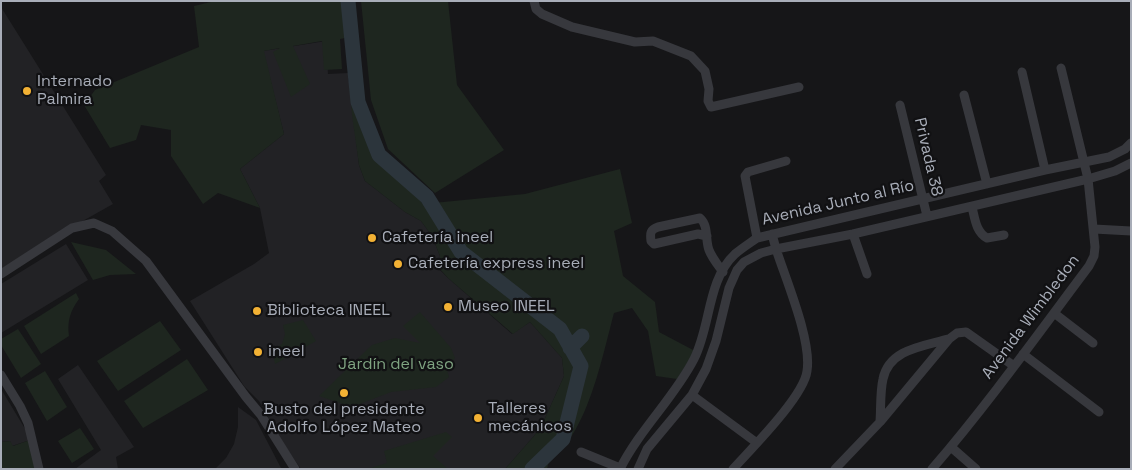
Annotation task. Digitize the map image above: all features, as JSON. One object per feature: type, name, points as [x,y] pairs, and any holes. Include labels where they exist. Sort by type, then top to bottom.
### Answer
[{"type":"street","points":[[534,1],[536,9],[542,14],[572,27],[635,42],[653,40],[691,56],[705,71],[709,89],[708,101],[711,107],[799,87]]},
{"type":"street","name":"Avenida Wimbledon","points":[[932,469],[1014,366],[1094,256],[1094,230],[1088,179],[1061,68]]},
{"type":"street","points":[[1022,72],[1045,170]]},
{"type":"street","points":[[964,95],[987,184]]},
{"type":"street","name":"Privada 38","points":[[900,105],[927,216]]},
{"type":"street","name":"Avenida Junto al Río","points":[[620,468],[637,439],[677,388],[695,358],[716,285],[723,272],[735,254],[757,238],[1045,170],[1109,157],[1125,149],[1131,143]]},
{"type":"street","points":[[757,238],[745,176],[748,172],[786,160]]},
{"type":"street","name":"Avenida Junto al Río","points":[[638,469],[647,450],[692,395],[706,369],[716,341],[729,288],[737,270],[744,262],[761,253],[776,249],[853,234],[1088,179],[1116,171],[1131,163]]},
{"type":"street","points":[[972,207],[978,230],[982,236],[988,238],[1004,235]]},
{"type":"street","points":[[707,236],[698,234],[654,244],[651,241],[650,234],[652,230],[658,227],[700,218],[704,222],[707,236],[708,249],[723,272]]},
{"type":"street","points":[[1,274],[72,228],[94,223],[112,231],[146,261],[246,398],[261,415],[295,469]]},
{"type":"street","points":[[1094,230],[1131,231]]},
{"type":"street","points":[[733,469],[800,391],[807,372],[806,340],[772,234]]},
{"type":"street","points":[[853,234],[867,274]]},
{"type":"street","points":[[1054,313],[1093,342]]},
{"type":"street","points":[[880,422],[882,380],[885,370],[901,354],[949,339],[958,333],[966,332],[1014,366]]},
{"type":"street","points":[[702,339],[716,341]]},
{"type":"street","points":[[836,469],[880,422],[949,339]]},
{"type":"street","points":[[1023,354],[1099,412]]},
{"type":"street","points":[[1,375],[28,423],[39,469]]},
{"type":"street","points":[[692,395],[757,443]]},
{"type":"street","points":[[951,447],[976,469]]},
{"type":"street","points":[[581,452],[620,468]]},
{"type":"shaded area","name":"Internado Palmira","points":[[1,7],[106,175],[99,181],[113,204],[1,269]]},
{"type":"shaded area","points":[[326,41],[328,74],[348,73],[359,165],[365,181],[405,212],[421,221],[432,236],[440,256],[439,269],[448,278],[512,334],[530,322],[562,358],[564,376],[542,425],[505,469],[301,469],[272,428],[266,412],[259,401],[244,386],[190,301],[254,264],[269,253],[260,208],[240,169],[284,134],[263,51]]},
{"type":"shaded area","points":[[66,244],[88,280],[1,333],[1,284]]},
{"type":"shaded area","points":[[78,365],[134,447],[116,457],[118,469],[75,469],[101,450],[58,379]]},
{"type":"shaded area","points":[[1,389],[30,440],[12,446],[10,441],[1,442]]},
{"type":"shaded area","points":[[238,407],[256,420],[281,468],[215,469],[226,458],[234,444],[238,427]]},
{"type":"green space","points":[[215,1],[350,1],[357,69],[376,143],[385,164],[393,175],[415,194],[423,204],[525,194],[620,169],[632,223],[614,231],[623,276],[655,302],[659,332],[695,351],[677,379],[656,376],[648,331],[632,308],[614,313],[592,393],[574,433],[562,449],[549,461],[547,469],[505,469],[542,425],[564,376],[562,358],[530,322],[513,334],[448,278],[439,268],[440,256],[432,236],[421,221],[405,212],[365,181],[359,165],[352,115],[345,38],[340,39],[342,69],[324,70],[322,41],[293,46],[310,84],[291,97],[273,52],[280,48],[264,51],[284,134],[240,169],[260,208],[218,193],[203,204],[171,156],[171,130],[141,125],[136,140],[110,148],[84,105],[95,90],[199,47],[194,6]]},
{"type":"green space","points":[[361,1],[448,1],[457,85],[504,150],[435,193],[388,149],[371,100]]},
{"type":"green space","points":[[71,242],[106,250],[136,274],[110,275],[93,280]]},
{"type":"green space","points":[[76,293],[79,299],[70,317],[68,326],[69,336],[41,354],[24,326]]},
{"type":"green space","name":"Jardín del vaso","points":[[420,312],[451,348],[455,358],[447,370],[449,377],[436,387],[391,392],[352,407],[319,396],[372,345],[395,338],[420,343],[403,326]]},
{"type":"green space","points":[[303,320],[316,341],[275,364],[272,349],[282,344],[285,334],[283,325]]},
{"type":"green space","points":[[160,321],[181,350],[118,391],[97,361]]},
{"type":"green space","points":[[18,329],[41,364],[21,378],[1,345],[1,339]]},
{"type":"green space","points":[[187,359],[208,390],[143,428],[124,401]]},
{"type":"green space","points":[[45,371],[67,407],[47,421],[25,383]]},
{"type":"green space","points":[[80,428],[94,449],[72,463],[58,441]]},
{"type":"green space","points":[[446,432],[452,437],[433,456],[448,469],[367,469],[387,463],[384,451]]},
{"type":"green space","points":[[30,440],[36,469],[1,469],[1,442],[10,441],[13,446]]},
{"type":"waterway","points":[[348,1],[358,102],[379,155],[427,197],[461,252],[560,329],[581,366],[563,439],[532,469]]},
{"type":"waterway","points":[[570,348],[582,336]]},
{"type":"place","name":"Internado Palmira","points":[[27,91]]},
{"type":"place","name":"Cafetería ineel","points":[[372,238]]},
{"type":"place","name":"Cafetería express ineel","points":[[398,264]]},
{"type":"place","name":"Museo INEEL","points":[[448,307]]},
{"type":"place","name":"Biblioteca INEEL","points":[[257,311]]},
{"type":"place","name":"ineel","points":[[258,352]]},
{"type":"place","name":"Busto del presidente Adolfo López Mateo","points":[[344,393]]},
{"type":"place","name":"Talleres mecánicos","points":[[478,418]]}]
